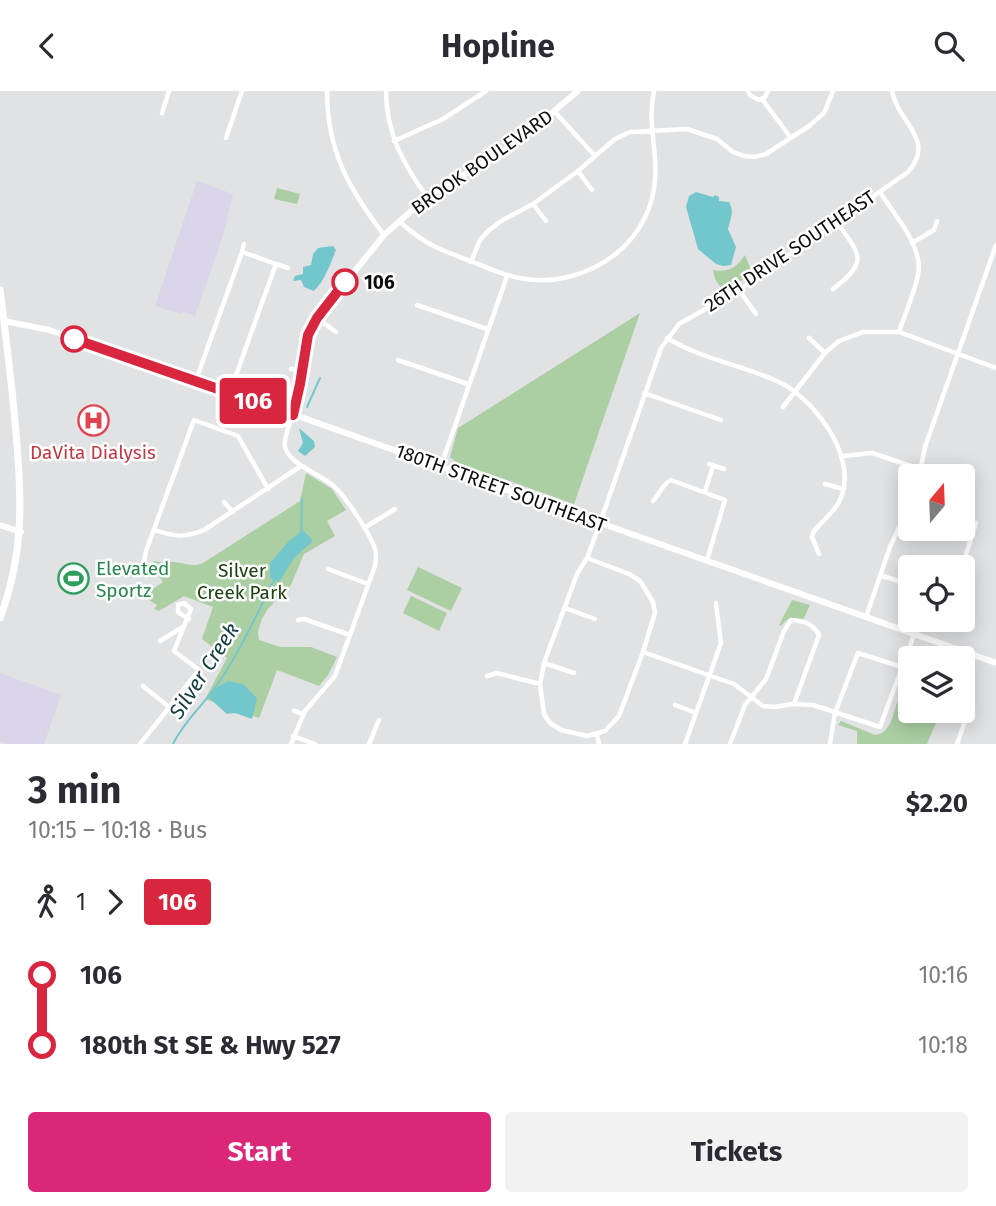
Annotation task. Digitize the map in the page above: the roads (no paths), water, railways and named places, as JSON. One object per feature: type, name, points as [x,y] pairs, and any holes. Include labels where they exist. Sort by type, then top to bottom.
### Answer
[{"type":"main road","points":[[0,290],[21,486],[20,532],[13,575],[0,618]]},
{"type":"street","points":[[162,113],[169,91]]},
{"type":"street","points":[[226,138],[242,91]]},
{"type":"street","points":[[327,91],[330,131],[338,161],[358,200],[384,235]]},
{"type":"street","points":[[386,91],[388,119],[394,141],[408,171],[427,197]]},
{"type":"street","points":[[394,141],[443,119],[486,91]]},
{"type":"street","name":"BROOK BOULEVARD","points":[[293,415],[308,335],[317,318],[384,235],[427,197],[512,146],[578,91]]},
{"type":"street","points":[[400,221],[432,247],[507,276],[554,280],[586,273],[629,242],[648,210],[657,180],[652,106],[654,91]]},
{"type":"street","points":[[748,91],[755,99],[762,99]]},
{"type":"street","points":[[762,99],[768,91]]},
{"type":"street","points":[[471,262],[480,240],[487,232],[501,221],[533,204],[615,139],[631,132],[687,129],[717,139],[733,152],[754,157],[766,154],[809,126],[824,113],[833,91]]},
{"type":"street","name":"26TH DRIVE SOUTHEAST","points":[[667,338],[679,324],[739,289],[880,192],[914,165],[919,143],[892,91]]},
{"type":"street","points":[[762,99],[791,138]]},
{"type":"street","points":[[555,112],[595,156]]},
{"type":"street","points":[[578,171],[592,190]]},
{"type":"street","points":[[880,192],[918,257],[918,275],[899,333]]},
{"type":"street","points":[[533,204],[545,221]]},
{"type":"street","points":[[833,289],[853,273],[858,258],[856,249],[836,221]]},
{"type":"street","points":[[912,243],[934,230],[937,221]]},
{"type":"street","points":[[196,380],[244,244]]},
{"type":"street","points":[[921,464],[996,245]]},
{"type":"street","points":[[242,252],[288,268]]},
{"type":"street","points":[[230,392],[276,264]]},
{"type":"street","points":[[441,466],[507,276]]},
{"type":"street","points":[[739,289],[756,314]]},
{"type":"street","points":[[418,305],[487,329]]},
{"type":"street","points":[[317,318],[336,332]]},
{"type":"street","name":"180TH STREET SOUTHEAST","points":[[4,321],[49,330],[196,380],[996,663]]},
{"type":"street","points":[[783,407],[825,353],[839,341],[863,331],[899,333],[996,368]]},
{"type":"street","points":[[586,558],[629,574],[640,581],[650,594],[654,613],[643,652],[619,716],[605,731],[597,735],[575,735],[550,723],[544,714],[540,684],[544,663],[577,574],[600,523],[644,393],[667,338],[700,355],[778,381],[795,392],[834,437],[842,456],[844,489],[839,503],[813,533],[812,537],[820,554]]},
{"type":"street","points":[[809,338],[825,353]]},
{"type":"street","points":[[398,360],[468,384]]},
{"type":"street","points":[[291,369],[302,370]]},
{"type":"street","points":[[644,393],[722,421]]},
{"type":"street","points":[[291,744],[303,714],[335,676],[376,557],[375,548],[364,528],[337,488],[301,466],[285,447],[293,415]]},
{"type":"street","points":[[144,562],[194,420],[238,436],[268,488]]},
{"type":"street","points":[[842,456],[872,453],[905,464]]},
{"type":"street","points":[[705,492],[711,465],[724,469]]},
{"type":"street","points":[[155,530],[173,537],[188,537],[204,530],[301,466]]},
{"type":"street","points":[[653,501],[662,492],[664,484],[671,480],[723,498],[726,504],[706,561]]},
{"type":"street","points":[[825,484],[844,489]]},
{"type":"street","points":[[224,502],[233,512]]},
{"type":"street","points":[[364,528],[395,509]]},
{"type":"street","points":[[966,555],[976,523]]},
{"type":"street","points":[[0,525],[20,532]]},
{"type":"street","points":[[866,617],[898,530]]},
{"type":"street","points":[[328,569],[368,584]]},
{"type":"street","points":[[880,575],[898,581]]},
{"type":"street","points":[[685,744],[720,643],[716,603]]},
{"type":"street","points":[[565,608],[595,619]]},
{"type":"street","points":[[298,620],[304,618],[350,635]]},
{"type":"street","points":[[140,744],[199,670],[174,651],[189,619]]},
{"type":"street","points":[[730,744],[745,705],[766,679],[784,631],[791,620],[803,621],[814,627],[819,635],[794,704]]},
{"type":"street","points":[[160,641],[184,627]]},
{"type":"street","points":[[910,646],[914,635]]},
{"type":"street","points":[[643,652],[734,684],[763,706],[813,705],[880,727],[898,678]]},
{"type":"street","points":[[830,744],[835,713],[858,653],[898,666]]},
{"type":"street","points":[[544,663],[574,673]]},
{"type":"street","points":[[487,676],[497,673],[540,684]]},
{"type":"street","points":[[143,686],[169,707]]},
{"type":"street","points":[[675,705],[696,713]]},
{"type":"street","points":[[294,711],[303,714]]},
{"type":"street","points":[[369,744],[379,720]]},
{"type":"street","points":[[957,744],[964,723]]},
{"type":"street","points":[[597,735],[599,744]]},
{"type":"street","points":[[293,736],[314,744]]},
{"type":"water","points":[[696,192],[713,197],[715,195],[719,197],[719,201],[729,202],[731,206],[732,215],[728,229],[736,247],[731,265],[716,264],[698,249],[686,207],[689,196]]},
{"type":"water","points":[[333,246],[336,250],[329,267],[314,291],[304,287],[301,280],[293,281],[295,276],[303,274],[303,267],[311,265],[313,254],[318,248]]},
{"type":"water","points":[[299,428],[314,441],[315,447],[305,456],[298,451],[303,443]]},
{"type":"water","points":[[303,530],[313,541],[294,558],[279,582],[270,578],[270,563],[289,541]]},
{"type":"water","points":[[228,681],[243,684],[257,698],[252,719],[235,713],[227,714],[209,698],[214,689]]},
{"type":"waterway","name":"Silver Creek","points":[[307,407],[320,378]]},
{"type":"waterway","name":"Silver Creek","points":[[301,533],[302,499]]},
{"type":"waterway","name":"Silver Creek","points":[[173,744],[224,675],[275,579]]},
{"type":"place","name":"106","points":[[345,282]]},
{"type":"place","name":"DaVita Dialysis","points":[[93,421]]},
{"type":"place","name":"Elevated Sportz","points":[[73,579]]},
{"type":"park label","name":"Silver Creek Park","points":[[242,581]]}]
